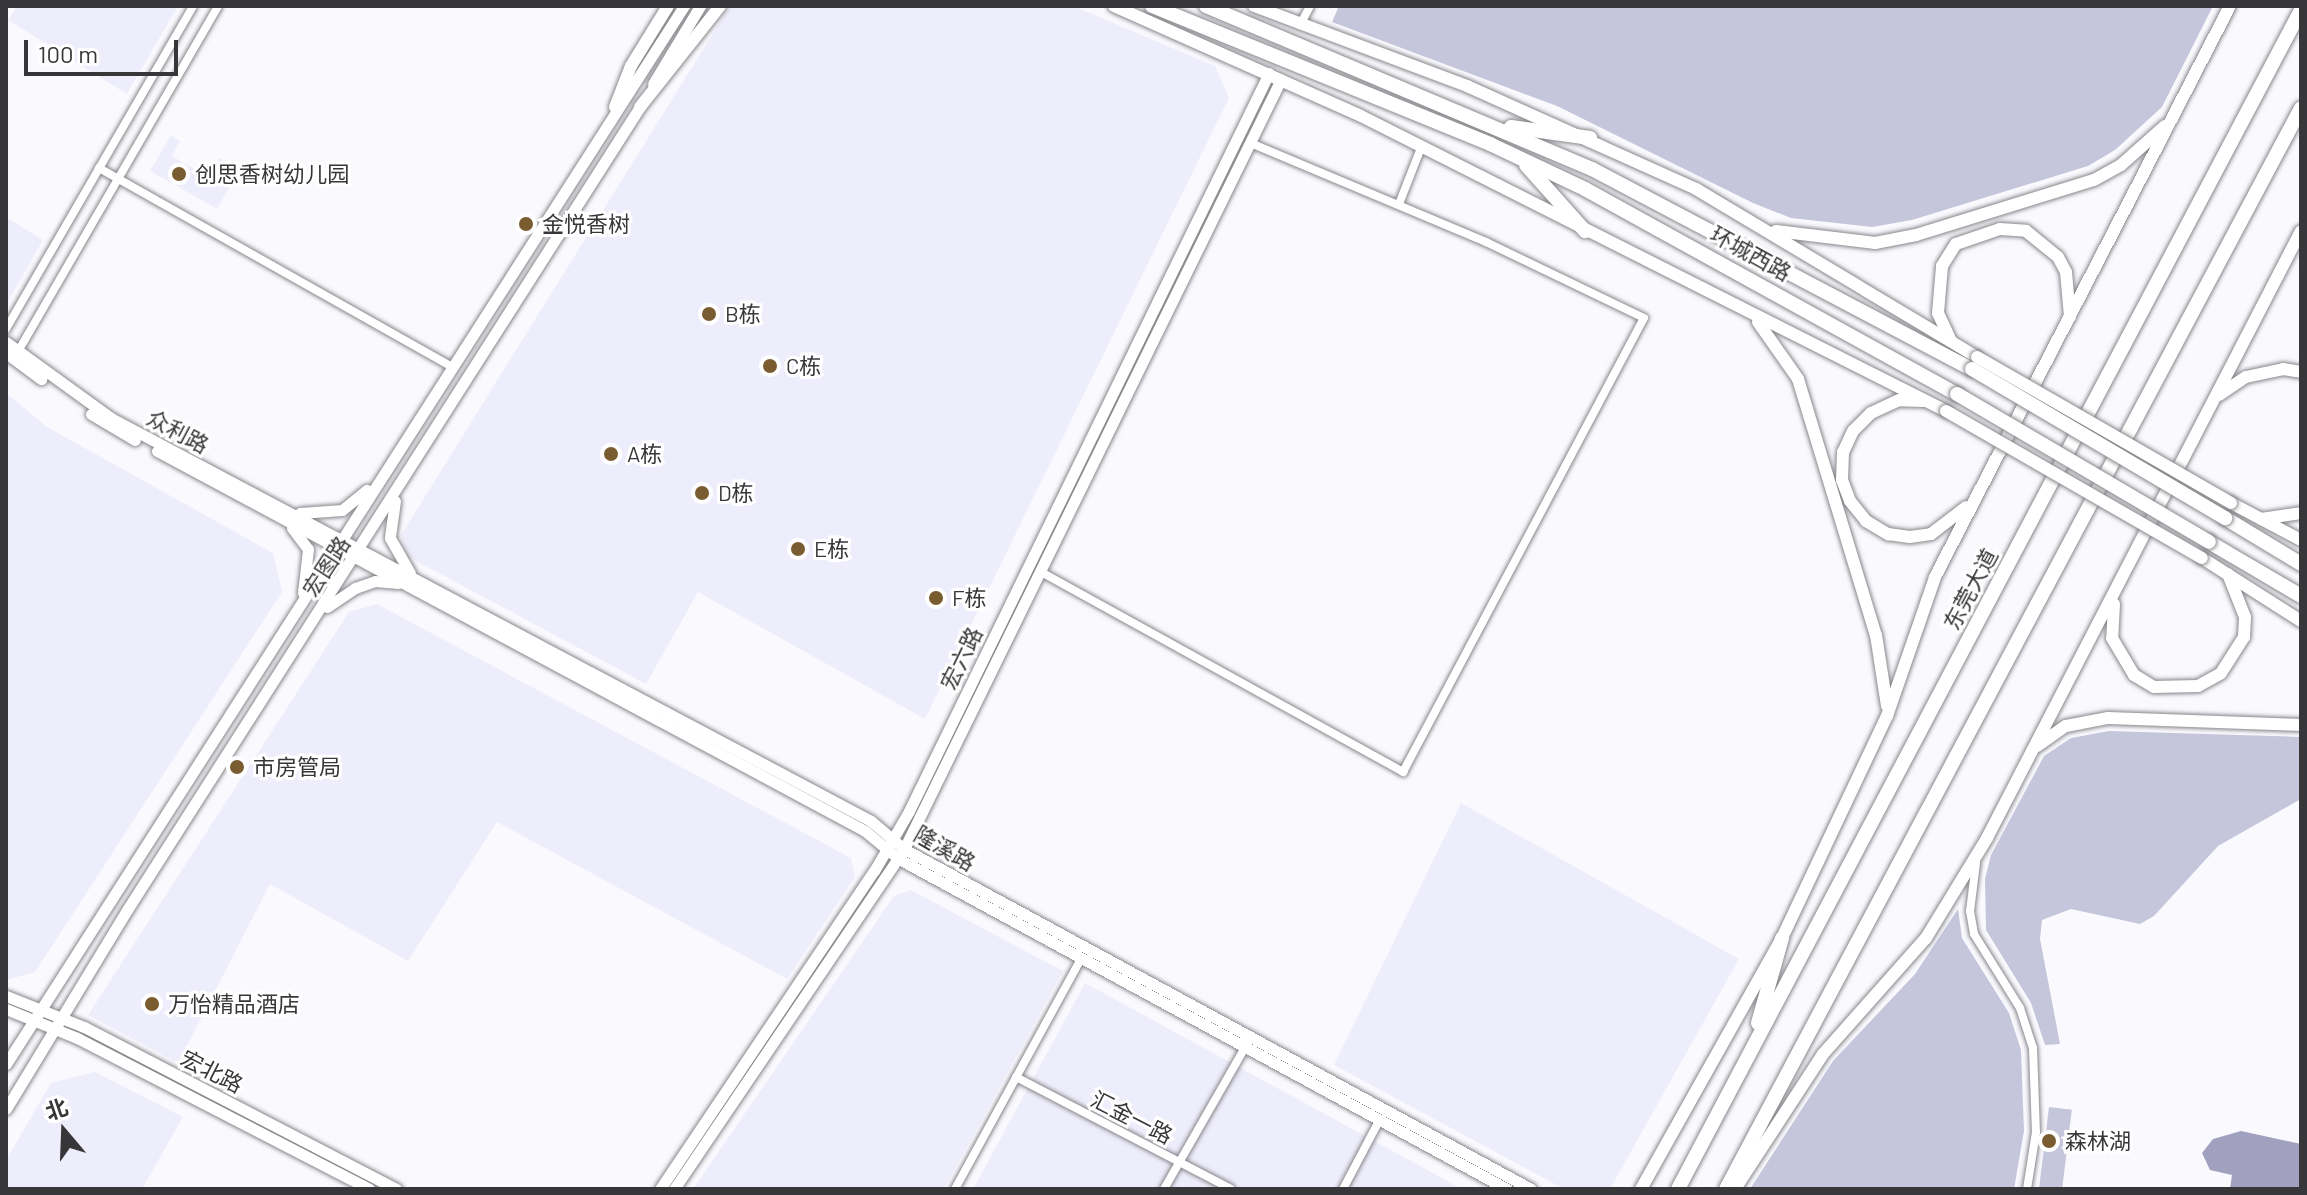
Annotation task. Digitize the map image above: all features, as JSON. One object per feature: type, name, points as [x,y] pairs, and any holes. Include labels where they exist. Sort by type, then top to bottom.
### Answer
[{"type":"highway","name":"环城西路","points":[[1152,6],[1520,158],[1744,274],[1957,394],[2301,596]]},
{"type":"highway","name":"环城西路","points":[[1206,6],[1495,125],[1692,218],[1974,363],[2301,564]]},
{"type":"highway","name":"东莞大道","points":[[1678,1189],[2301,10]]},
{"type":"highway","points":[[1726,1189],[2301,108]]},
{"type":"highway","points":[[1495,125],[1590,138]]},
{"type":"highway","points":[[1520,158],[1585,231]]},
{"type":"highway","points":[[1750,1052],[1782,938]]},
{"type":"main road","points":[[615,107],[631,66],[668,6]]},
{"type":"main road","points":[[640,107],[720,6]]},
{"type":"main road","points":[[1114,6],[1269,73],[1928,401],[2202,558],[2301,621]]},
{"type":"main road","points":[[1254,6],[1300,26],[1455,81],[1590,138],[1767,230],[1951,341],[1974,363],[2301,540]]},
{"type":"main road","points":[[1641,1189],[1782,938],[1887,716],[1919,612],[1976,495],[2070,320],[2230,6]]},
{"type":"main road","points":[[1767,230],[1875,243],[1916,235],[2094,180],[2149,143],[2175,115]]},
{"type":"main road","points":[[1951,341],[1938,313],[1942,266],[1956,244],[2000,229],[2026,231],[2058,257],[2070,292],[2070,320]]},
{"type":"main road","points":[[1735,1189],[1823,1054],[1926,938],[1980,850],[2301,231]]},
{"type":"main road","points":[[1743,310],[1769,332],[1798,379],[1876,635],[1887,716]]},
{"type":"main road","points":[[2216,397],[2246,377],[2283,369],[2301,372]]},
{"type":"main road","points":[[1928,401],[1899,400],[1871,413],[1853,431],[1843,452],[1842,480],[1850,501],[1866,521],[1888,534],[1910,537],[1952,522],[1976,495]]},
{"type":"main road","points":[[2261,519],[2301,513]]},
{"type":"main road","points":[[2118,587],[2112,638],[2120,658],[2154,687],[2198,686],[2221,673],[2244,637],[2245,617],[2228,574]]},
{"type":"main road","points":[[2035,748],[2066,726],[2108,718],[2301,725]]},
{"type":"street","points":[[6,329],[193,6]]},
{"type":"street","points":[[13,354],[218,6]]},
{"type":"street","name":"宏图路","points":[[6,1064],[615,107],[684,6]]},
{"type":"street","name":"宏图路","points":[[6,1109],[640,107],[700,6]]},
{"type":"street","points":[[1300,26],[1310,6]]},
{"type":"street","name":"宏六路","points":[[660,1189],[890,844],[1269,73]]},
{"type":"street","name":"宏六路","points":[[674,1189],[901,854],[1281,79]]},
{"type":"street","points":[[1041,572],[1403,772],[1644,318],[1399,204],[1250,143]]},
{"type":"street","points":[[1399,204],[1421,148]]},
{"type":"street","points":[[99,168],[451,366]]},
{"type":"street","name":"众利路","points":[[6,342],[13,354],[108,426],[339,543]]},
{"type":"street","points":[[286,515],[314,516],[342,510],[381,475]]},
{"type":"street","points":[[318,616],[355,588],[375,581],[411,582],[390,538],[398,490]]},
{"type":"street","points":[[286,515],[308,549],[299,605]]},
{"type":"street","name":"隆溪路","points":[[339,543],[890,844],[901,854],[1082,957],[1248,1041],[1507,1189]]},
{"type":"street","points":[[1980,850],[1972,877],[1974,934],[2020,1008],[2033,1048],[2036,1132],[2027,1189]]},
{"type":"street","name":"隆溪路","points":[[901,854],[1531,1189]]},
{"type":"street","points":[[958,1188],[1082,957]]},
{"type":"street","name":"宏北路","points":[[6,996],[36,1015]]},
{"type":"street","name":"宏北路","points":[[6,1009],[58,1023],[397,1189]]},
{"type":"street","name":"宏北路","points":[[58,1023],[369,1189]]},
{"type":"street","points":[[1164,1189],[1248,1041]]},
{"type":"street","name":"汇金一路","points":[[1016,1077],[1231,1189]]},
{"type":"street","points":[[1343,1189],[1380,1119]]},
{"type":"shaded area","points":[[17,6],[178,6],[127,94],[8,20]]},
{"type":"shaded area","points":[[730,6],[1073,6],[1215,66],[1229,98],[925,719],[698,592],[646,684],[407,556],[401,535]]},
{"type":"shaded area","points":[[1339,6],[2213,6],[2162,107],[2115,150],[2088,166],[1912,220],[1872,227],[1791,218],[1753,203],[1557,106],[1332,22]]},
{"type":"shaded area","name":"创思香树幼儿园","points":[[171,135],[180,141],[172,156],[208,177],[219,158],[240,169],[217,209],[150,171]]},
{"type":"shaded area","points":[[6,217],[43,240],[6,305]]},
{"type":"shaded area","points":[[6,393],[47,427],[273,553],[282,592],[35,972],[6,980]]},
{"type":"shaded area","points":[[377,604],[851,858],[855,877],[787,979],[497,822],[408,961],[270,884],[178,1063],[88,1015],[349,612]]},
{"type":"shaded area","points":[[2109,731],[2301,737],[2301,799],[2218,846],[2154,916],[2140,924],[2071,909],[2042,920],[2040,939],[2060,1044],[2045,1045],[2031,1003],[1986,930],[1985,879],[1991,855],[2044,756],[2071,738]]},
{"type":"shaded area","points":[[1461,803],[1739,959],[1610,1189],[1564,1189],[1334,1065]]},
{"type":"shaded area","points":[[911,890],[1063,971],[944,1189],[693,1189],[894,896]]},
{"type":"shaded area","points":[[1958,909],[1962,938],[2009,1013],[2021,1050],[2024,1131],[2014,1189],[1750,1189],[1833,1061],[1915,974]]},
{"type":"shaded area","points":[[1085,983],[1462,1189],[973,1189]]},
{"type":"shaded area","points":[[95,1072],[183,1117],[142,1189],[6,1189],[6,1160],[51,1083]]},
{"type":"shaded area","points":[[2049,1107],[2072,1110],[2062,1189],[2039,1189]]},
{"type":"shaded area","points":[[2241,1131],[2301,1144],[2301,1189],[2230,1189],[2232,1175],[2210,1170],[2202,1153],[2213,1139]]},
{"type":"place","name":"创思香树幼儿园","points":[[179,174]]},
{"type":"place","name":"金悦香树","points":[[526,224]]},
{"type":"place","name":"B栋","points":[[709,314]]},
{"type":"place","name":"C栋","points":[[770,366]]},
{"type":"place","name":"A栋","points":[[611,454]]},
{"type":"place","name":"D栋","points":[[702,493]]},
{"type":"place","name":"E栋","points":[[798,549]]},
{"type":"place","name":"F栋","points":[[936,598]]},
{"type":"place","name":"市房管局","points":[[237,767]]},
{"type":"place","name":"万怡精品酒店","points":[[152,1004]]},
{"type":"place","name":"森林湖","points":[[2049,1141]]}]
